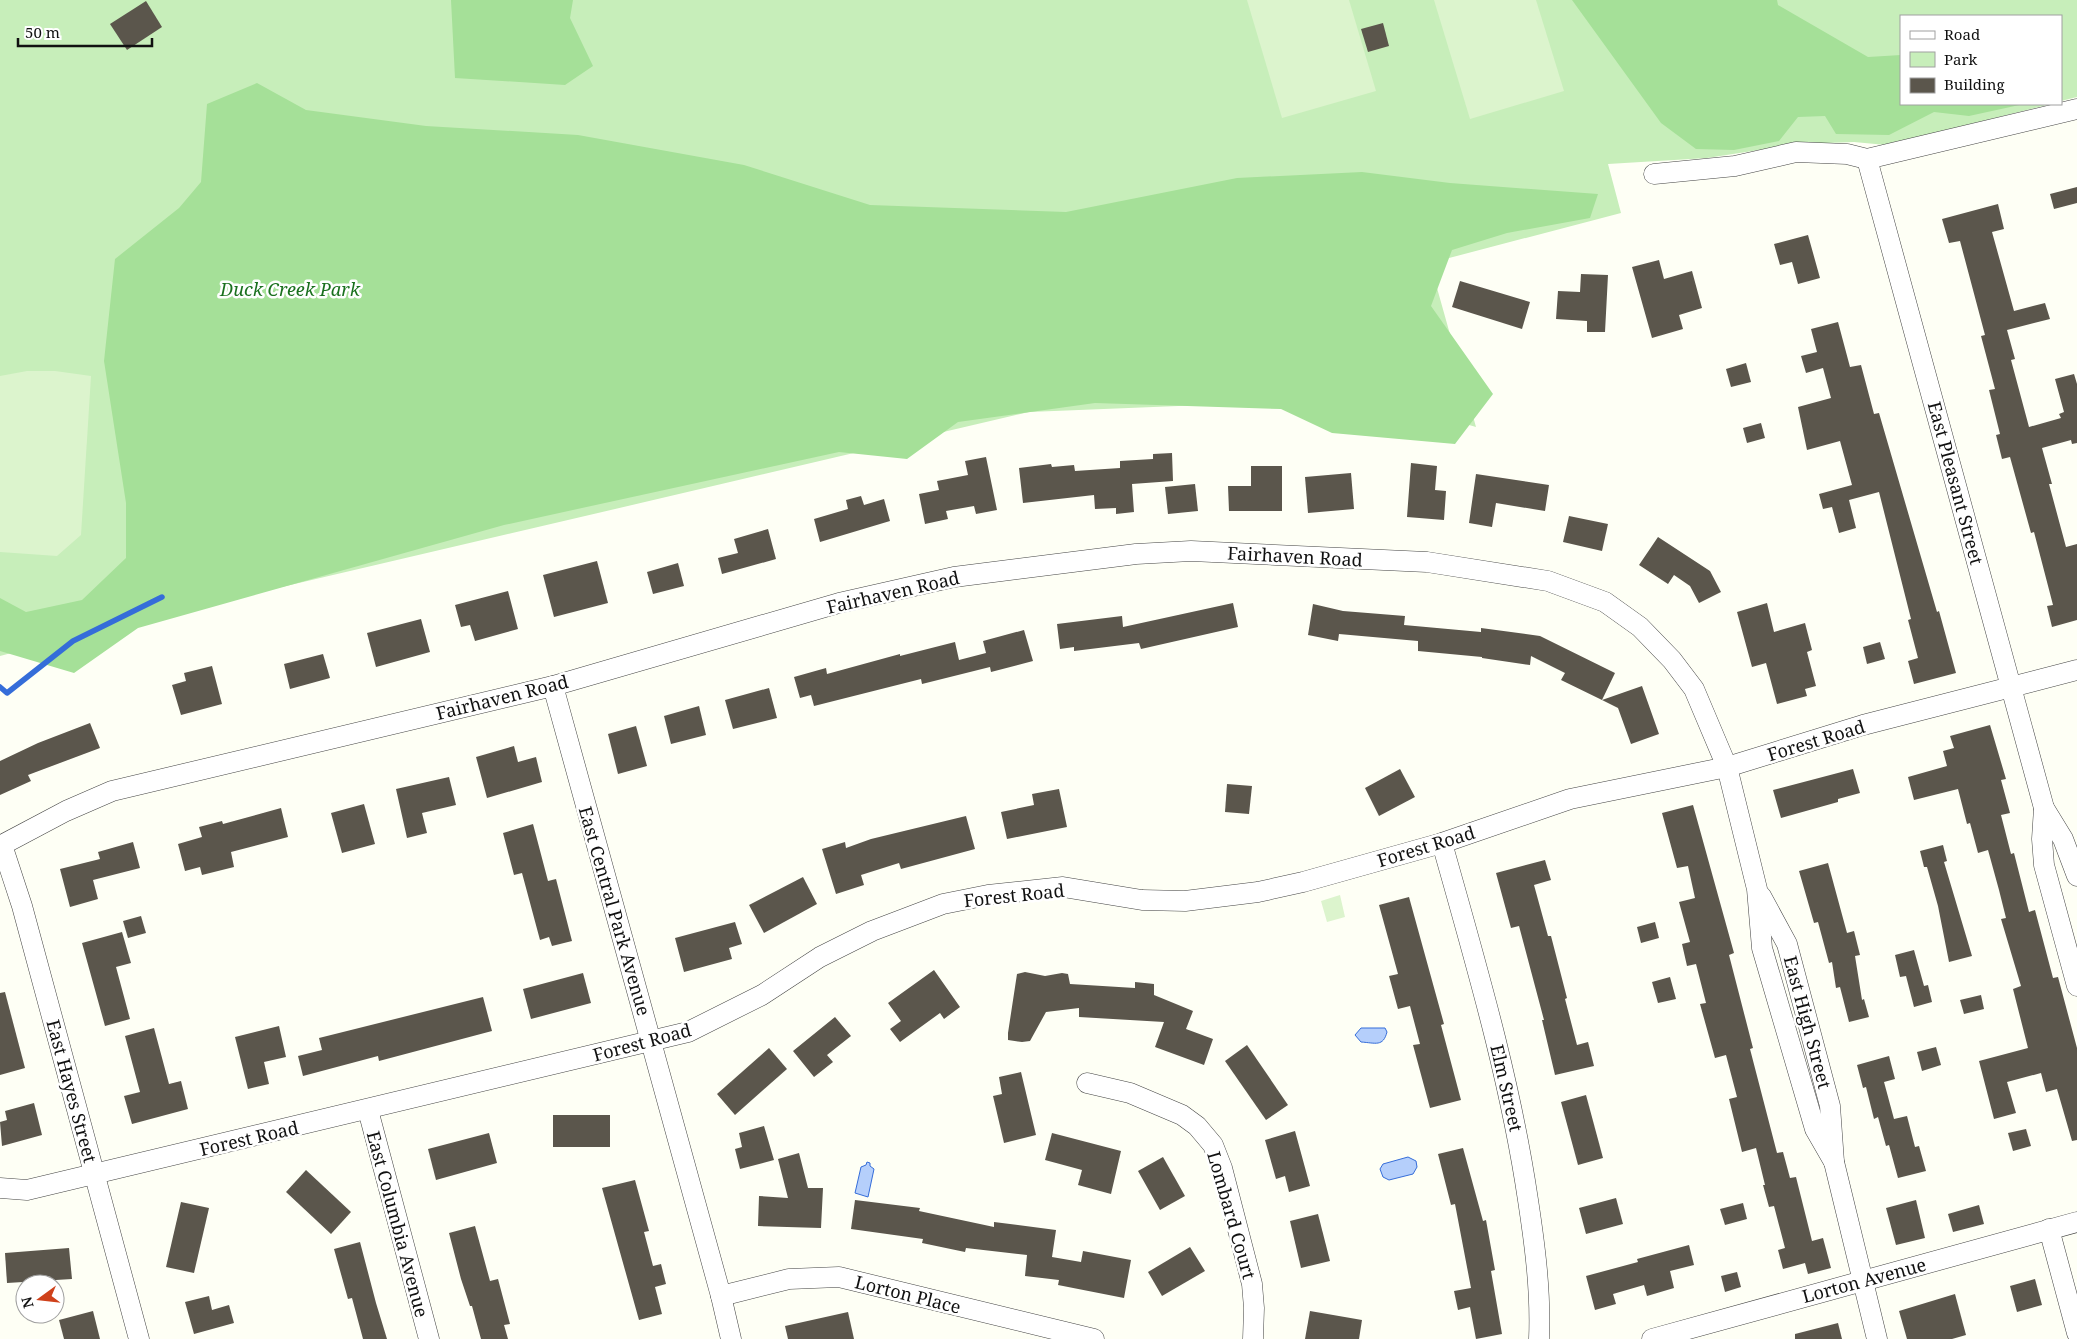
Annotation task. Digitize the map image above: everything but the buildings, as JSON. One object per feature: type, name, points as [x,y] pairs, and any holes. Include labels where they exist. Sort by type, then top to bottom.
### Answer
[{"type":"street","points":[[1654,174],[1735,166],[1796,152],[1847,154],[1867,159],[2077,109]]},
{"type":"street","name":"East Pleasant Street","points":[[1867,159],[2044,808],[2063,839],[2077,876]]},
{"type":"street","name":"Fairhaven Road","points":[[1,845],[66,811],[112,791],[553,686],[839,602],[954,576],[1136,554],[1191,551],[1427,562],[1548,581],[1605,602],[1640,627],[1672,660],[1694,689],[1728,767]]},
{"type":"street","name":"Forest Road","points":[[0,1188],[27,1190],[688,1032],[762,995],[829,952],[888,924],[943,904],[988,895],[1063,887],[1142,900],[1185,901],[1258,892],[1303,882],[1442,843],[1570,799],[1728,767],[1863,725],[2077,670]]},
{"type":"street","name":"East Central Park Avenue","points":[[553,686],[652,1042],[731,1339]]},
{"type":"street","name":"East High Street","points":[[1728,767],[1757,889],[1787,944],[1830,1106],[1834,1162],[1861,1281],[1877,1339]]},
{"type":"street","name":"East Pleasant Street","points":[[2044,808],[2042,839],[2044,864],[2077,986]]},
{"type":"street","name":"Elm Street","points":[[1442,843],[1511,1098],[1536,1250],[1540,1311],[1539,1339]]},
{"type":"street","name":"East Hayes Street","points":[[1,845],[22,906],[140,1339]]},
{"type":"street","name":"Lombard Court","points":[[1087,1083],[1130,1093],[1182,1115],[1197,1126],[1213,1146],[1227,1186],[1252,1284],[1254,1308],[1253,1339]]},
{"type":"street","name":"East Columbia Avenue","points":[[368,1110],[429,1339]]},
{"type":"street","name":"Lorton Avenue","points":[[1652,1339],[2077,1222]]},
{"type":"street","points":[[2049,1229],[2077,1333]]},
{"type":"street","name":"Lorton Place","points":[[721,1296],[789,1279],[839,1277],[1094,1339]]},
{"type":"green space","name":"Duck Creek Park","points":[[0,0],[2077,0],[2077,97],[2062,101],[2062,15],[1900,15],[1900,105],[2047,105],[1886,145],[1854,142],[1798,144],[1707,158],[1608,164],[1621,213],[1430,263],[1476,427],[1376,398],[1029,412],[103,629],[0,656]]},
{"type":"green space","points":[[451,0],[573,0],[570,18],[593,66],[565,85],[455,78]]},
{"type":"green space","points":[[1247,0],[1349,0],[1376,91],[1282,118]]},
{"type":"green space","points":[[1434,0],[1536,0],[1564,91],[1470,119]]},
{"type":"green space","points":[[1572,0],[1777,0],[1778,5],[1868,57],[1900,55],[1900,105],[2019,105],[1969,116],[1934,112],[1889,135],[1836,134],[1825,116],[1798,117],[1779,141],[1734,150],[1696,149],[1661,123]]},
{"type":"green space","points":[[257,83],[306,110],[426,126],[578,135],[744,165],[870,205],[1066,212],[1237,178],[1362,172],[1450,183],[1598,194],[1590,218],[1507,233],[1452,250],[1431,306],[1493,394],[1455,444],[1332,433],[1281,409],[1095,403],[958,422],[907,459],[839,452],[504,525],[138,628],[74,673],[0,651],[0,598],[26,612],[82,600],[126,558],[126,503],[104,361],[115,259],[179,208],[201,182],[207,104]]},
{"type":"green space","points":[[27,371],[55,371],[91,376],[81,535],[57,556],[0,552],[0,376]]},
{"type":"green space","points":[[1340,895],[1345,917],[1327,922],[1321,901]]},
{"type":"water","points":[[1361,1028],[1385,1028],[1387,1032],[1381,1042],[1361,1042],[1355,1035]]},
{"type":"water","points":[[1408,1157],[1416,1161],[1417,1167],[1413,1174],[1389,1180],[1383,1177],[1380,1169],[1383,1164]]},
{"type":"water","points":[[867,1162],[874,1169],[868,1197],[855,1193],[861,1167],[866,1165]]},
{"type":"waterway","points":[[0,687],[7,693],[73,641],[162,597]]}]
